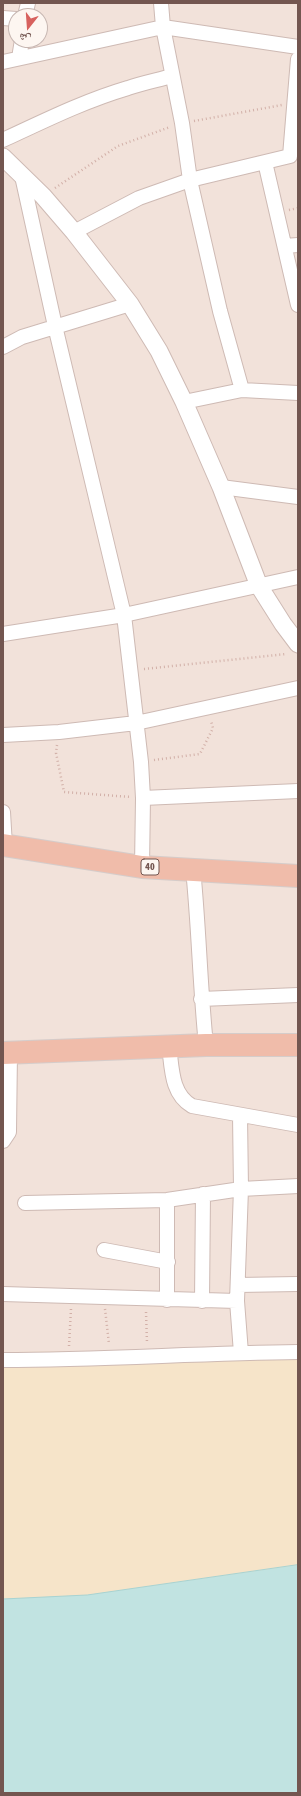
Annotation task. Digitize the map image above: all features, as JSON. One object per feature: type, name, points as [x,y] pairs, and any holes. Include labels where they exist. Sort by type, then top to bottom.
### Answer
[{"type":"highway","name":"40","points":[[4,845],[142,867],[298,876]]},
{"type":"highway","points":[[6,1053],[169,1046],[298,1046]]},
{"type":"street","points":[[161,3],[163,27],[182,123],[190,180],[220,311],[242,390]]},
{"type":"street","points":[[3,62],[163,27],[298,47]]},
{"type":"street","points":[[19,58],[21,48]]},
{"type":"street","points":[[74,232],[124,204],[190,180],[294,155],[294,103],[298,59]]},
{"type":"street","points":[[3,140],[92,101],[128,88],[172,76]]},
{"type":"street","points":[[3,157],[43,196],[74,232],[130,304],[158,351],[184,402],[221,487],[258,586],[283,624],[294,649]]},
{"type":"street","points":[[265,162],[292,246],[298,305]]},
{"type":"street","points":[[22,176],[54,326],[124,615],[141,762],[143,798],[142,867]]},
{"type":"street","points":[[3,347],[22,337],[54,326],[130,304]]},
{"type":"street","points":[[184,402],[242,390],[298,393]]},
{"type":"street","points":[[221,487],[298,497]]},
{"type":"street","points":[[3,634],[124,615],[298,577]]},
{"type":"street","points":[[3,735],[59,732],[136,723],[208,709],[298,688]]},
{"type":"street","points":[[143,798],[298,790]]},
{"type":"street","points":[[3,812],[4,845]]},
{"type":"street","points":[[193,869],[197,911],[201,999],[206,1046]]},
{"type":"street","points":[[201,999],[298,995]]},
{"type":"street","points":[[169,1046],[175,1085],[183,1101],[192,1106],[298,1125]]},
{"type":"street","points":[[3,1141],[9,1132],[6,1053]]},
{"type":"street","points":[[240,1115],[241,1189],[237,1302],[241,1353]]},
{"type":"street","points":[[25,1203],[167,1200],[241,1189],[298,1186]]},
{"type":"street","points":[[202,1301],[203,1194]]},
{"type":"street","points":[[167,1200],[167,1300]]},
{"type":"street","points":[[104,1250],[168,1262]]},
{"type":"street","points":[[238,1285],[298,1284]]},
{"type":"street","points":[[3,1294],[237,1302]]},
{"type":"street","points":[[3,1360],[111,1359],[148,1356],[298,1352]]},
{"type":"path","points":[[43,196],[118,146],[182,123],[294,103]]},
{"type":"path","points":[[131,671],[294,649]]},
{"type":"path","points":[[141,762],[200,754],[213,728],[208,709]]},
{"type":"path","points":[[59,732],[56,753],[64,792],[143,798]]},
{"type":"path","points":[[69,1360],[72,1296]]},
{"type":"path","points":[[104,1298],[111,1359]]},
{"type":"path","points":[[146,1300],[148,1356]]},
{"type":"shaded area","points":[[3,3],[298,3],[298,1380],[3,1390]]},
{"type":"sand","points":[[298,1350],[298,1669],[3,1667],[3,1352]]},
{"type":"water","points":[[298,1565],[298,1793],[3,1793],[3,1599],[87,1595]]}]
